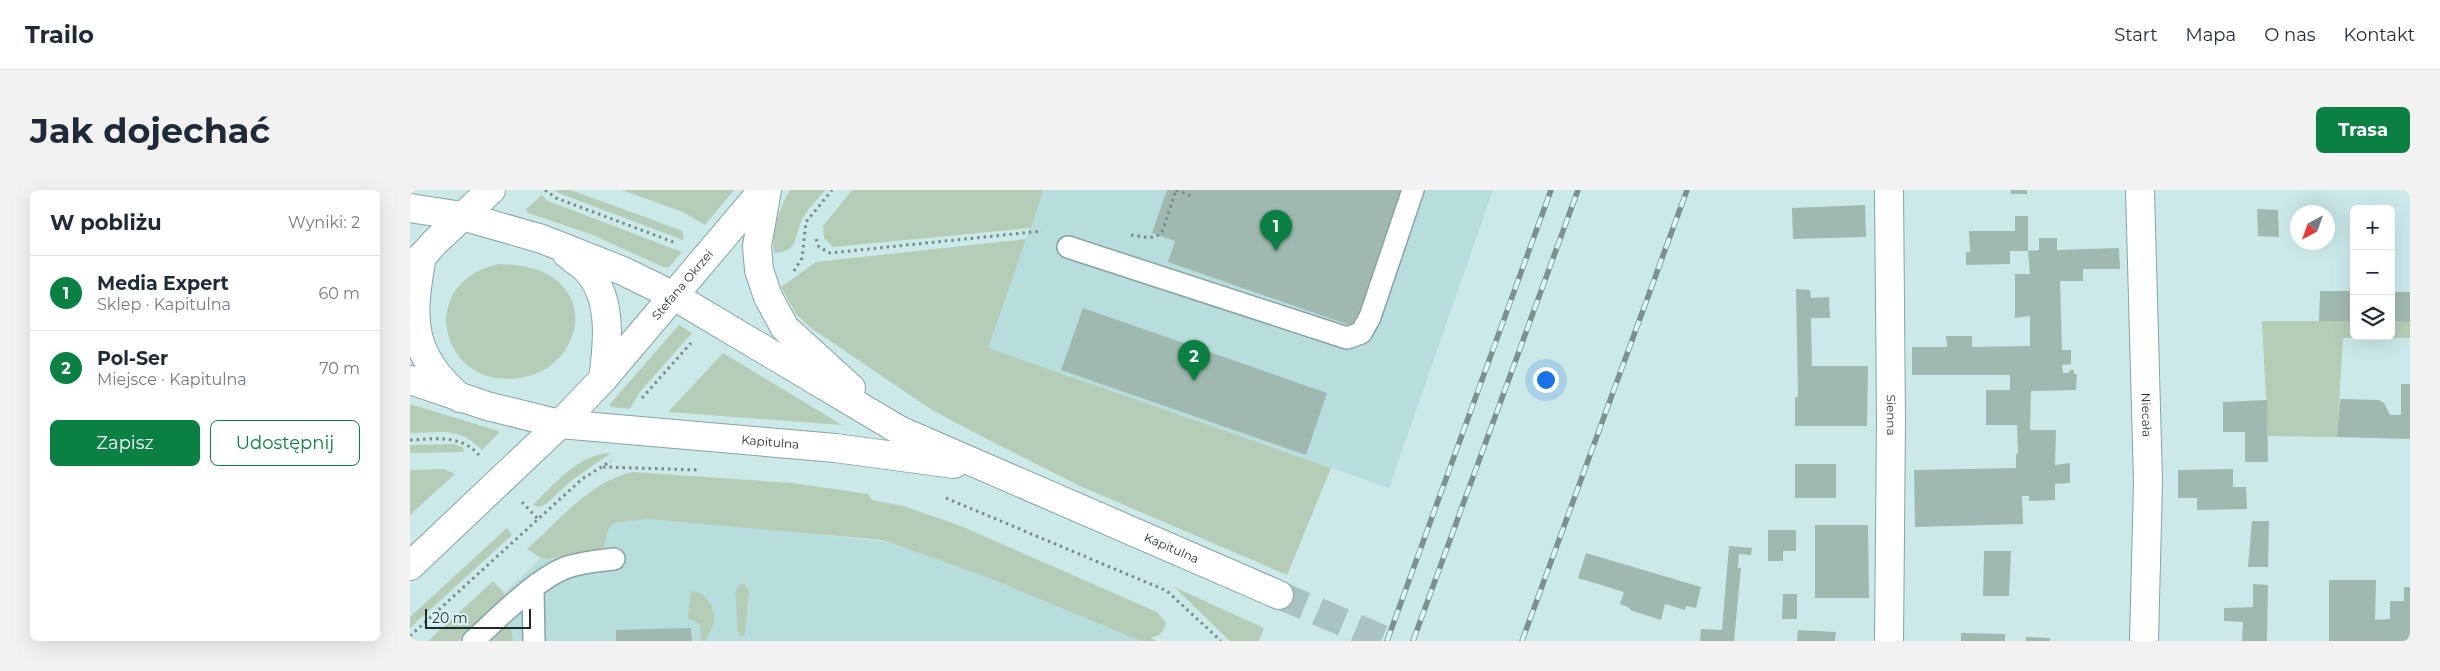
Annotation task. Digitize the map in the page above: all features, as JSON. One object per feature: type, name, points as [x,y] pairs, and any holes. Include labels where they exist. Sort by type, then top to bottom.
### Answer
[{"type":"street","points":[[460,398],[438,381],[424,363],[415,338],[412,316],[416,263],[462,216],[491,190]]},
{"type":"street","name":"Stefana Okrzei","points":[[560,424],[603,378],[763,190]]},
{"type":"street","name":"Kapitulna","points":[[767,190],[757,239],[758,260],[764,285],[774,310],[785,328],[899,430]]},
{"type":"street","name":"Sienna","points":[[1889,190],[1891,421],[1889,641]]},
{"type":"street","name":"Niecała","points":[[2140,190],[2148,482],[2144,641]]},
{"type":"street","points":[[410,208],[462,216],[542,239],[580,264],[596,283],[606,314],[607,352],[603,378]]},
{"type":"street","name":"Kapitulna","points":[[542,239],[623,271],[674,296],[899,430],[1279,595]]},
{"type":"street","name":"Kapitulna","points":[[410,380],[460,398],[560,424],[835,448],[981,467]]},
{"type":"street","points":[[410,566],[560,424]]},
{"type":"lane","points":[[1068,247],[1347,338],[1361,333],[1370,317],[1413,190]]},
{"type":"lane","points":[[473,641],[533,590],[562,569],[584,562],[614,559]]},
{"type":"lane","points":[[533,590],[534,641]]},
{"type":"path","points":[[545,190],[556,198],[682,247]]},
{"type":"path","points":[[792,273],[802,258],[806,222],[832,190]]},
{"type":"path","points":[[1129,235],[1154,238],[1158,236],[1162,232],[1176,190],[1191,196]]},
{"type":"path","points":[[816,239],[819,247],[830,253],[1028,234],[1048,230]]},
{"type":"path","points":[[639,403],[695,338]]},
{"type":"path","points":[[410,440],[457,440],[480,456]]},
{"type":"path","points":[[410,636],[582,479],[603,467],[616,456]]},
{"type":"path","points":[[603,467],[696,471],[706,468]]},
{"type":"path","points":[[938,495],[972,507],[1167,591],[1221,641]]},
{"type":"path","points":[[527,506],[538,519]]},
{"type":"shaded area","points":[[1043,190],[1493,190],[1389,488],[987,348]]},
{"type":"shaded area","points":[[648,519],[740,526],[889,542],[989,578],[1141,641],[513,641],[511,629],[486,641],[458,641],[501,602],[503,594],[541,558],[549,559],[604,548],[608,530],[614,523]]},
{"type":"green space","points":[[558,190],[571,190],[680,230],[683,232],[683,240],[556,192]]},
{"type":"green space","points":[[622,190],[734,190],[705,225],[683,212]]},
{"type":"green space","points":[[790,190],[825,190],[805,214],[792,246],[782,252],[774,253],[773,245],[777,220]]},
{"type":"green space","points":[[852,190],[1043,190],[1031,228],[833,247],[824,238],[823,226]]},
{"type":"green space","points":[[542,195],[548,201],[682,252],[669,267],[663,267],[593,235],[528,213],[526,209]]},
{"type":"green space","points":[[1026,239],[988,348],[1331,468],[1287,575],[1080,486],[932,410],[811,328],[796,314],[781,287],[816,262]]},
{"type":"green space","points":[[499,264],[514,265],[543,272],[556,280],[567,292],[574,306],[575,321],[566,349],[556,361],[544,370],[529,376],[499,379],[476,371],[458,356],[448,336],[447,314],[454,293],[471,275]]},
{"type":"green space","points":[[2262,321],[2350,321],[2350,338],[2343,338],[2337,437],[2268,436]]},
{"type":"green space","points":[[2395,321],[2410,322],[2410,338],[2395,338]]},
{"type":"green space","points":[[679,325],[692,333],[639,393],[630,409],[611,407],[610,404]]},
{"type":"green space","points":[[723,353],[842,425],[668,412]]},
{"type":"green space","points":[[410,404],[498,431],[499,433],[482,450],[473,442],[457,434],[441,432],[410,433]]},
{"type":"green space","points":[[453,444],[463,447],[464,452],[410,453],[410,445]]},
{"type":"green space","points":[[611,453],[572,480],[546,504],[539,507],[533,505],[578,464],[599,455]]},
{"type":"green space","points":[[444,469],[455,474],[410,515],[410,470]]},
{"type":"green space","points":[[633,472],[792,483],[868,494],[872,500],[903,506],[961,526],[1157,612],[1166,623],[1161,634],[1150,638],[1157,641],[1141,641],[989,578],[886,541],[873,539],[648,519],[614,523],[608,530],[604,548],[549,559],[541,558],[527,549],[589,493],[617,477]]},
{"type":"green space","points":[[507,528],[512,535],[410,628],[410,617]]},
{"type":"green space","points":[[493,581],[503,591],[504,597],[501,602],[458,641],[428,641]]},
{"type":"green space","points":[[740,584],[744,584],[749,590],[745,634],[741,637],[738,632],[735,592]]},
{"type":"green space","points":[[1174,587],[1264,628],[1259,641],[1230,641]]},
{"type":"green space","points":[[691,591],[700,593],[708,600],[714,614],[714,622],[705,641],[701,641],[700,624],[688,618]]},
{"type":"green space","points":[[505,627],[511,629],[513,641],[486,641]]},
{"type":"building","points":[[1167,190],[1403,190],[1355,327],[1168,262],[1175,241],[1152,233]]},
{"type":"building","points":[[2011,190],[2027,190],[2027,194],[2011,194]]},
{"type":"building","points":[[1865,205],[1866,237],[1793,239],[1792,208]]},
{"type":"building","points":[[2257,209],[2278,210],[2279,237],[2258,236]]},
{"type":"building","points":[[2015,216],[2028,216],[2028,251],[2010,251],[2010,264],[1966,265],[1966,252],[1970,252],[1969,231],[2015,231]]},
{"type":"building","points":[[2039,238],[2057,238],[2057,250],[2119,248],[2120,269],[2083,269],[2083,281],[2060,281],[2062,350],[2071,350],[2071,364],[2062,365],[2063,373],[2069,373],[2070,370],[2074,370],[2074,374],[2077,374],[2076,390],[2031,391],[2030,430],[2056,430],[2055,465],[2070,463],[2070,483],[2055,484],[2055,500],[2029,501],[2029,496],[2022,496],[2023,524],[1915,527],[1914,470],[2016,468],[2016,454],[2018,454],[2017,425],[1986,425],[1986,390],[2010,390],[2010,375],[1912,375],[1912,347],[1947,347],[1946,336],[1972,336],[1972,347],[2030,346],[2030,316],[2015,318],[2015,274],[2030,274],[2028,251],[2039,250]]},
{"type":"building","points":[[1796,289],[1810,290],[1811,298],[1829,297],[1830,318],[1811,318],[1812,366],[1868,366],[1867,426],[1795,426],[1795,397],[1798,397]]},
{"type":"building","points":[[2320,291],[2350,291],[2350,321],[2319,321]]},
{"type":"building","points":[[2395,292],[2410,292],[2410,322],[2395,321]]},
{"type":"building","points":[[1083,308],[1327,393],[1306,455],[1061,370]]},
{"type":"building","points":[[2401,384],[2410,384],[2410,439],[2337,437],[2340,399],[2379,400],[2384,403],[2390,415],[2401,415]]},
{"type":"building","points":[[2267,400],[2268,462],[2245,462],[2245,432],[2223,432],[2223,402]]},
{"type":"building","points":[[1795,464],[1836,464],[1836,498],[1795,498]]},
{"type":"building","points":[[2233,469],[2233,487],[2246,487],[2247,509],[2197,510],[2197,498],[2178,498],[2178,470]]},
{"type":"building","points":[[2252,521],[2269,521],[2268,567],[2248,567]]},
{"type":"building","points":[[1815,525],[1868,525],[1869,598],[1815,598]]},
{"type":"building","points":[[1768,530],[1796,530],[1796,551],[1783,551],[1783,561],[1768,561]]},
{"type":"building","points":[[1729,546],[1752,548],[1751,555],[1739,554],[1738,568],[1741,568],[1734,641],[1700,641],[1701,629],[1722,630]]},
{"type":"building","points":[[1984,551],[2011,551],[2009,596],[1983,596]]},
{"type":"building","points":[[1586,553],[1701,587],[1696,608],[1686,606],[1685,610],[1665,604],[1661,620],[1630,610],[1630,608],[1620,604],[1624,592],[1578,578]]},
{"type":"building","points":[[2329,580],[2376,580],[2375,620],[2390,619],[2390,601],[2404,601],[2404,587],[2410,587],[2410,641],[2329,641]]},
{"type":"building","points":[[2253,584],[2268,585],[2267,641],[2242,641],[2243,622],[2224,621],[2224,608],[2253,607]]},
{"type":"building","points":[[1783,594],[1797,594],[1797,619],[1782,619]]},
{"type":"building","points":[[691,628],[692,641],[616,641],[616,630]]},
{"type":"building","points":[[1798,630],[1836,632],[1835,641],[1797,641]]},
{"type":"building","points":[[1961,633],[2005,634],[2005,641],[1961,641]]},
{"type":"building","points":[[2026,637],[2050,638],[2050,641],[2026,641]]},
{"type":"tunnel","points":[[1279,595],[1387,641]]},
{"type":"railway","points":[[1387,641],[1551,190]]},
{"type":"railway","points":[[1413,641],[1578,190]]},
{"type":"railway","points":[[1522,641],[1687,190]]},
{"type":"place","name":"Media Expert","points":[[1276,251]]},
{"type":"place","name":"Pol-Ser","points":[[1194,381]]}]
